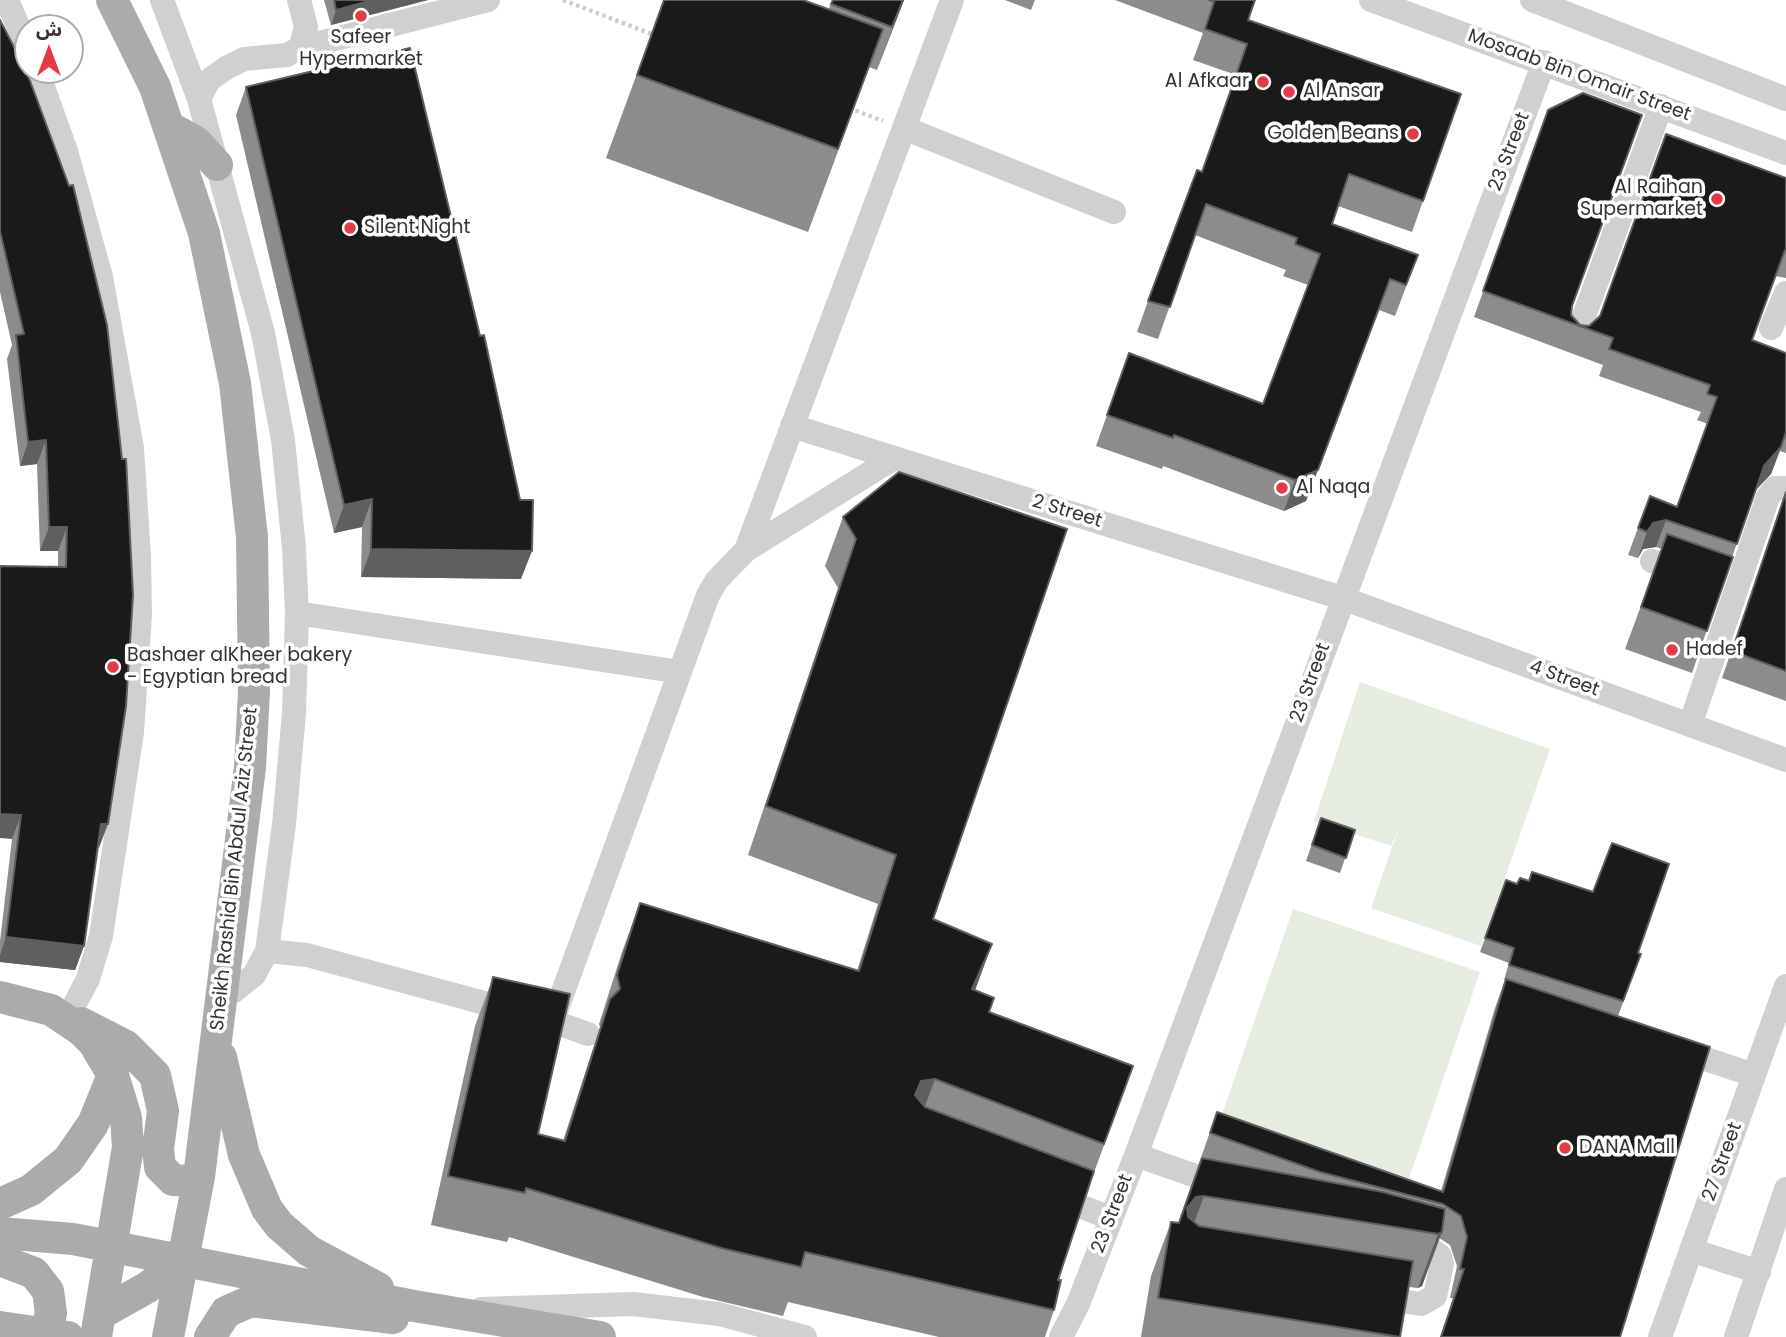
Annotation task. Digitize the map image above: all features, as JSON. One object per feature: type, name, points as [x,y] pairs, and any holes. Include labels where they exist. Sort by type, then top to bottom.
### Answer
[{"type":"main road","name":"Sheikh Rashid Bin Abdul Aziz Street","points":[[112,0],[155,87],[204,233],[222,307],[246,460],[252,537],[254,691],[250,767],[199,1177],[169,1330]]},
{"type":"main road","points":[[130,0],[155,87]]},
{"type":"main road","points":[[169,127],[196,142],[217,164]]},
{"type":"main road","points":[[0,997],[33,1003],[113,1037],[144,1062],[155,1076],[162,1098],[157,1158],[160,1167],[173,1180],[192,1181],[199,1177]]},
{"type":"main road","points":[[66,1019],[94,1043],[113,1075],[126,1118],[128,1147],[98,1325]]},
{"type":"main road","points":[[217,1044],[246,1165],[267,1209],[309,1251],[427,1309]]},
{"type":"main road","points":[[0,1204],[31,1190],[68,1160],[93,1124],[113,1075]]},
{"type":"main road","points":[[0,1233],[73,1238],[427,1309],[600,1337]]},
{"type":"main road","points":[[113,1247],[148,1287],[169,1330]]},
{"type":"main road","points":[[98,1325],[182,1259]]},
{"type":"main road","points":[[0,1260],[34,1273],[48,1291],[51,1313],[45,1337]]},
{"type":"main road","points":[[210,1337],[226,1312],[251,1301],[370,1317],[417,1316],[427,1309]]},
{"type":"main road","points":[[0,1327],[68,1337]]},
{"type":"street","points":[[6,0],[14,18]]},
{"type":"street","points":[[162,0],[199,99],[274,386],[289,494],[297,613],[290,768],[267,951],[254,975],[245,984],[222,996]]},
{"type":"street","points":[[299,0],[306,27],[300,48]]},
{"type":"street","points":[[199,99],[209,80],[244,58],[287,55],[300,48],[488,0]]},
{"type":"street","points":[[746,550],[952,0]]},
{"type":"street","name":"Mosaab Bin Omair Street","points":[[1371,0],[1786,153]]},
{"type":"street","points":[[1532,0],[1581,10],[1786,99]]},
{"type":"street","name":"23 Street","points":[[1060,1337],[1078,1304],[1136,1155],[1544,62]]},
{"type":"street","points":[[42,84],[66,151],[101,276],[126,408],[139,557],[140,615],[133,720],[101,936],[88,979],[66,1019]]},
{"type":"street","points":[[1576,338],[1661,106]]},
{"type":"street","points":[[904,128],[1114,212]]},
{"type":"street","points":[[1772,328],[1786,293]]},
{"type":"street","name":"2 Street","points":[[792,426],[1342,598]]},
{"type":"street","points":[[554,1022],[708,595],[746,550],[894,458]]},
{"type":"street","points":[[1690,725],[1771,492],[1775,488],[1786,488]]},
{"type":"street","points":[[1652,561],[1736,590]]},
{"type":"street","name":"4 Street","points":[[1342,598],[1786,760]]},
{"type":"street","points":[[297,613],[680,672]]},
{"type":"street","points":[[267,951],[307,955],[554,1022],[589,1034]]},
{"type":"street","name":"27 Street","points":[[1660,1337],[1786,986]]},
{"type":"street","points":[[1651,1042],[1754,1075]]},
{"type":"street","points":[[1136,1155],[1253,1196]]},
{"type":"street","points":[[1037,1189],[1111,1218]]},
{"type":"street","points":[[1736,1337],[1786,1189]]},
{"type":"street","points":[[1357,1294],[1421,1304],[1435,1296],[1443,1264],[1437,1252],[1381,1235]]},
{"type":"street","points":[[1691,1250],[1759,1272]]},
{"type":"street","points":[[427,1309],[633,1304],[719,1314],[805,1337]]},
{"type":"street","name":"23 Street","points":[[1078,1304],[1080,1337]]},
{"type":"path","points":[[563,0],[664,38]]},
{"type":"path","points":[[841,105],[904,128]]},
{"type":"shaded area","points":[[1360,682],[1550,749],[1481,946],[1371,908],[1399,827],[1391,846],[1314,821]]},
{"type":"shaded area","points":[[1293,909],[1480,972],[1405,1190],[1218,1126]]},
{"type":"building","points":[[334,0],[373,0],[336,10]]},
{"type":"building","points":[[664,0],[803,0],[883,29],[838,149],[637,75]]},
{"type":"building","points":[[833,0],[903,0],[892,27],[831,4]]},
{"type":"building","points":[[1209,0],[1255,0],[1248,20],[1461,94],[1423,201],[1349,174],[1332,224],[1418,255],[1406,285],[1390,279],[1318,470],[1295,480],[1174,435],[1173,438],[1107,415],[1129,353],[1263,404],[1320,254],[1295,244],[1297,238],[1206,204],[1170,307],[1148,301],[1197,170],[1202,172],[1247,44],[1205,29],[1214,2]]},
{"type":"building","points":[[0,20],[14,47],[14,84],[31,84],[69,186],[73,185],[107,325],[122,459],[126,459],[133,595],[126,706],[108,824],[101,824],[84,946],[6,937],[21,815],[0,814],[0,566],[66,567],[67,527],[49,527],[46,440],[28,442],[16,335],[24,334],[0,231]]},
{"type":"building","points":[[410,48],[480,336],[484,335],[520,500],[533,500],[532,551],[371,549],[372,499],[344,505],[246,87]]},
{"type":"building","points":[[1583,93],[1642,115],[1572,306],[1571,315],[1580,325],[1589,326],[1600,316],[1666,134],[1786,178],[1786,250],[1752,340],[1786,353],[1786,432],[1781,447],[1764,466],[1737,544],[1666,520],[1653,523],[1647,532],[1638,528],[1650,496],[1677,507],[1717,397],[1707,394],[1710,385],[1609,349],[1613,338],[1483,291],[1548,110]]},
{"type":"building","points":[[899,472],[1067,529],[933,919],[992,944],[972,989],[994,998],[989,1012],[1133,1066],[1104,1144],[935,1079],[921,1081],[915,1095],[925,1107],[1094,1171],[1058,1280],[1061,1280],[1054,1310],[805,1252],[801,1267],[721,1248],[526,1188],[525,1193],[448,1176],[493,977],[570,994],[538,1134],[565,1141],[610,999],[620,989],[617,975],[640,903],[859,971],[896,855],[766,806],[856,539],[843,517]]},
{"type":"building","points":[[1786,492],[1786,671],[1732,651]]},
{"type":"building","points":[[1667,534],[1733,557],[1707,631],[1641,607]]},
{"type":"building","points":[[1321,818],[1355,830],[1346,858],[1312,845]]},
{"type":"building","points":[[1612,843],[1669,864],[1638,953],[1641,954],[1623,1001],[1509,965],[1514,948],[1485,938],[1506,880],[1517,884],[1520,878],[1529,881],[1532,872],[1593,892]]},
{"type":"building","name":"DANA Mall","points":[[1506,979],[1710,1047],[1620,1337],[1441,1337],[1464,1269],[1460,1269],[1467,1237],[1461,1216],[1443,1204],[1320,1172],[1210,1133],[1217,1112],[1443,1192]]},
{"type":"building","points":[[1202,1158],[1383,1192],[1445,1209],[1442,1232],[1438,1234],[1204,1196],[1196,1197],[1187,1208],[1188,1217],[1199,1226],[1413,1261],[1400,1337],[1158,1298],[1171,1222],[1179,1223]]},
{"type":"place","name":"Safeer Hypermarket","points":[[361,16]]},
{"type":"place","name":"Al Afkaar","points":[[1263,82]]},
{"type":"place","name":"Al Ansar","points":[[1289,92]]},
{"type":"place","name":"Golden Beans","points":[[1413,134]]},
{"type":"place","name":"Al Raihan Supermarket","points":[[1717,199]]},
{"type":"place","name":"Silent Night","points":[[350,228]]},
{"type":"place","name":"Al Naqa","points":[[1282,488]]},
{"type":"place","name":"Hadef","points":[[1672,650]]},
{"type":"place","name":"Bashaer alKheer bakery - Egyptian bread","points":[[113,667]]},
{"type":"place","name":"DANA Mall","points":[[1565,1148]]}]
